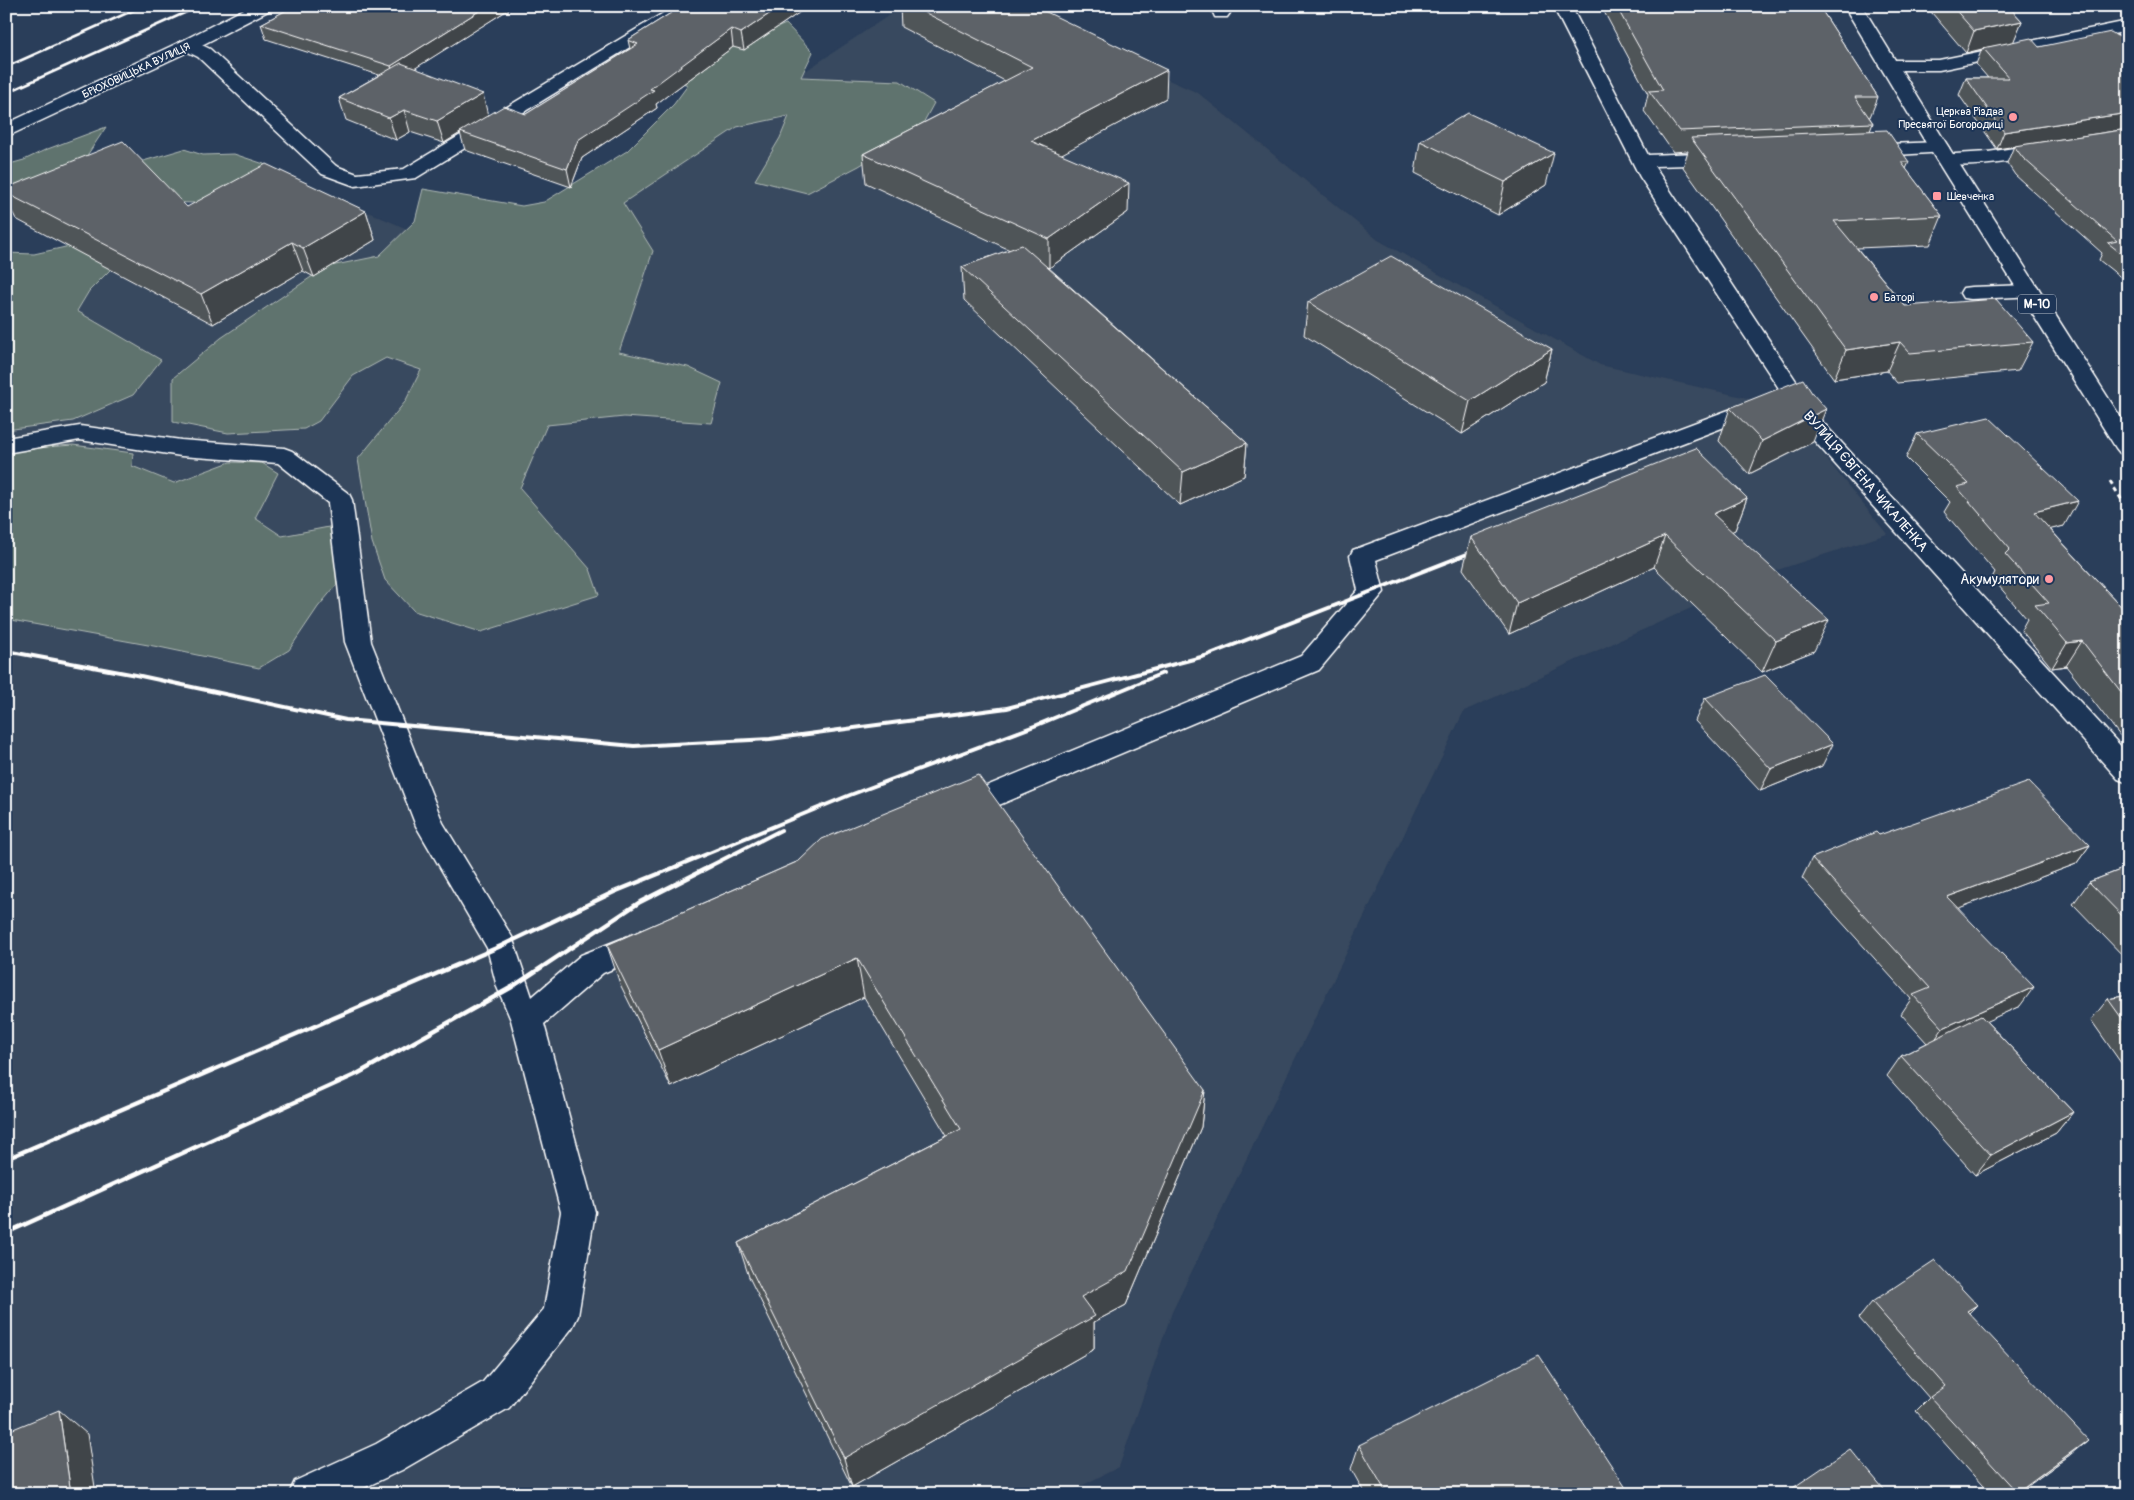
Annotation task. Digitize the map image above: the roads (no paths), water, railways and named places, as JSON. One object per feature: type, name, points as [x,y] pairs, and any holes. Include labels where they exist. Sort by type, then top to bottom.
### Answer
[{"type":"street","name":"БРЮХОВИЦЬКА ВУЛИЦЯ","points":[[6,131],[188,45],[264,6]]},
{"type":"street","points":[[188,45],[204,52],[329,170],[355,180],[409,174],[688,6]]},
{"type":"street","name":"ВУЛИЦЯ ЄВГЕНА ЧИКАЛЕНКА","points":[[1562,6],[1650,176],[1793,393],[1808,420],[2128,772]]},
{"type":"street","name":"М-10","points":[[1853,6],[1942,153],[2128,448]]},
{"type":"street","points":[[1888,65],[1939,65],[2128,26]]},
{"type":"street","points":[[1846,152],[1942,153],[1988,158],[2062,146]]},
{"type":"street","points":[[1642,161],[1739,157]]},
{"type":"street","points":[[1971,293],[2029,291]]},
{"type":"street","points":[[933,821],[1310,663],[1371,592],[1362,556],[1793,393]]},
{"type":"street","points":[[6,446],[80,433],[181,448],[284,456],[340,500],[358,642],[430,826],[501,946],[512,987],[527,1020],[578,1212],[560,1316],[496,1395],[389,1457],[308,1494]]},
{"type":"street","points":[[527,1020],[592,964],[666,933]]},
{"type":"railway","points":[[6,67],[143,6]]},
{"type":"railway","points":[[6,93],[200,6]]},
{"type":"railway","points":[[6,651],[136,675],[346,720],[634,746],[770,739],[1007,708],[1205,656],[1480,549]]},
{"type":"railway","points":[[675,867],[850,795],[1037,725],[1163,673]]},
{"type":"railway","points":[[708,867],[781,830]]},
{"type":"railway","points":[[6,1159],[501,946],[614,892],[678,866]]},
{"type":"railway","points":[[6,1233],[357,1074],[512,987],[640,902],[711,866]]},
{"type":"place","name":"Церква Різдва Пресвятої Богородиці","points":[[2013,117]]},
{"type":"place","name":"Шевченка","points":[[1937,196]]},
{"type":"place","name":"Баторі","points":[[1874,297]]},
{"type":"place","name":"Акумулятори","points":[[2049,579]]}]
